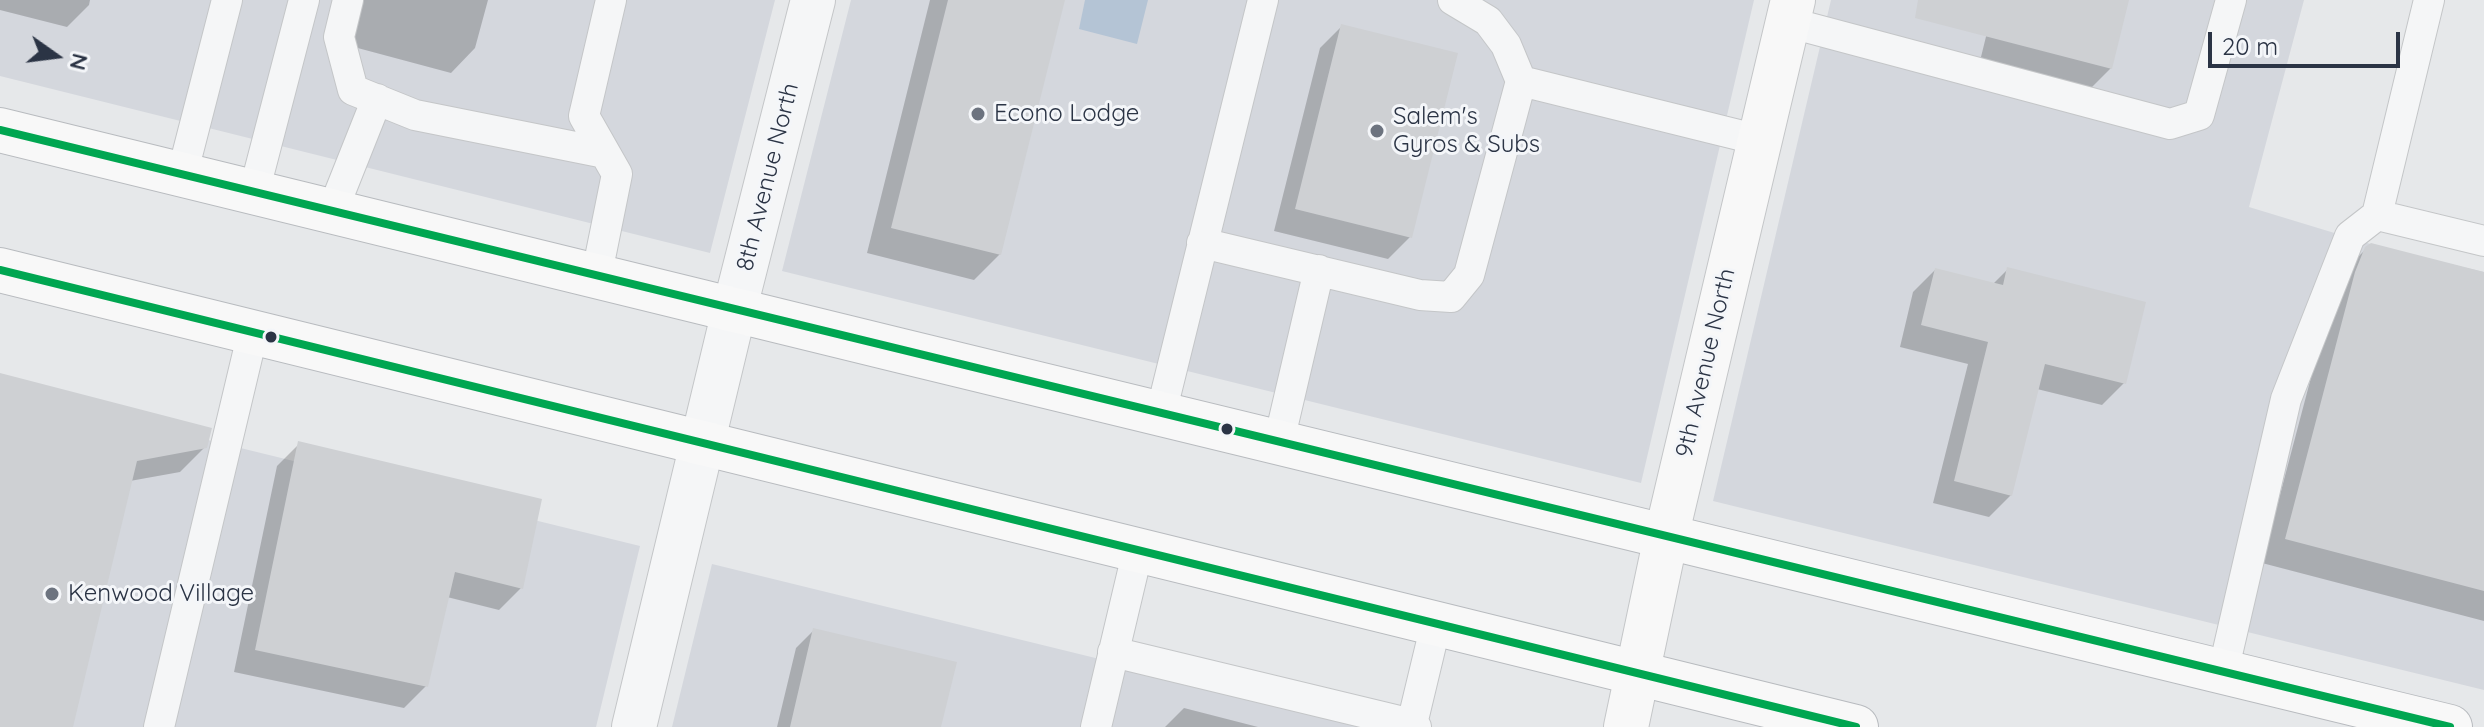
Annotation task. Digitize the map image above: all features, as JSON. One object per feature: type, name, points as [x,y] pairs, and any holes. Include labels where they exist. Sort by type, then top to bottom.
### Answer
[{"type":"main road","name":"9th Avenue North","points":[[1626,727],[1666,537],[1790,11]]},
{"type":"main road","points":[[0,130],[596,278],[2450,727]]},
{"type":"main road","points":[[0,270],[1856,727]]},
{"type":"street","name":"8th Avenue North","points":[[634,727],[813,0]]},
{"type":"lane","points":[[182,175],[227,0]]},
{"type":"lane","points":[[348,0],[339,37],[353,90],[415,115],[605,153]]},
{"type":"lane","points":[[596,278],[617,174],[584,116],[611,0]]},
{"type":"lane","points":[[1161,413],[1263,0]]},
{"type":"lane","points":[[1202,243],[1420,295],[1451,297],[1469,275],[1521,81],[1506,45],[1488,21],[1453,0]]},
{"type":"lane","points":[[1790,11],[2170,124],[2199,115],[2231,0]]},
{"type":"lane","points":[[2223,672],[2286,399],[2350,236],[2377,215],[2429,0]]},
{"type":"lane","points":[[254,192],[302,10],[339,37]]},
{"type":"lane","points":[[1521,81],[1759,140]]},
{"type":"lane","points":[[332,212],[377,99]]},
{"type":"lane","points":[[2377,215],[2484,241]]},
{"type":"lane","points":[[1279,441],[1319,270]]},
{"type":"lane","points":[[159,727],[253,332]]},
{"type":"lane","points":[[1096,727],[1138,550]]},
{"type":"lane","points":[[1113,652],[1414,726],[1436,624]]},
{"type":"shaded area","points":[[0,0],[775,0],[710,253],[0,76]]},
{"type":"shaded area","points":[[851,0],[1754,0],[1641,483],[782,271]]},
{"type":"shaded area","points":[[1831,0],[2304,0],[2249,207],[2387,249],[2484,272],[2484,690],[1713,501]]},
{"type":"shaded area","points":[[0,389],[640,546],[596,727],[0,727]]},
{"type":"shaded area","points":[[712,564],[1283,704],[1384,727],[672,727]]},
{"type":"water","points":[[1085,0],[1148,0],[1137,44],[1079,29]]},
{"type":"building","name":"Econo Lodge","points":[[948,0],[1065,0],[1001,255],[891,228]]},
{"type":"building","points":[[1918,0],[2129,0],[2112,69],[1915,18]]},
{"type":"building","name":"Salem's Gyros & Subs","points":[[1341,24],[1458,53],[1412,238],[1295,209]]},
{"type":"building","points":[[2371,243],[2484,272],[2484,591],[2285,539],[2355,272],[2365,247]]},
{"type":"building","points":[[2007,267],[2146,302],[2126,384],[2045,364],[2012,496],[1954,481],[1988,342],[1921,325],[1935,268],[2003,285]]},
{"type":"building","name":"Kenwood Village","points":[[0,373],[212,428],[207,448],[137,461],[73,727],[0,727]]},
{"type":"building","points":[[298,441],[542,499],[523,589],[455,572],[428,687],[255,650]]},
{"type":"building","points":[[813,628],[957,662],[941,727],[790,727]]},
{"type":"transit line","points":[[0,130],[2450,727]]},
{"type":"transit line","points":[[0,270],[1856,727]]},
{"type":"place","name":"Econo Lodge","points":[[978,114]]},
{"type":"place","name":"Salem's Gyros & Subs","points":[[1377,131]]},
{"type":"place","name":"Kenwood Village","points":[[52,594]]}]
